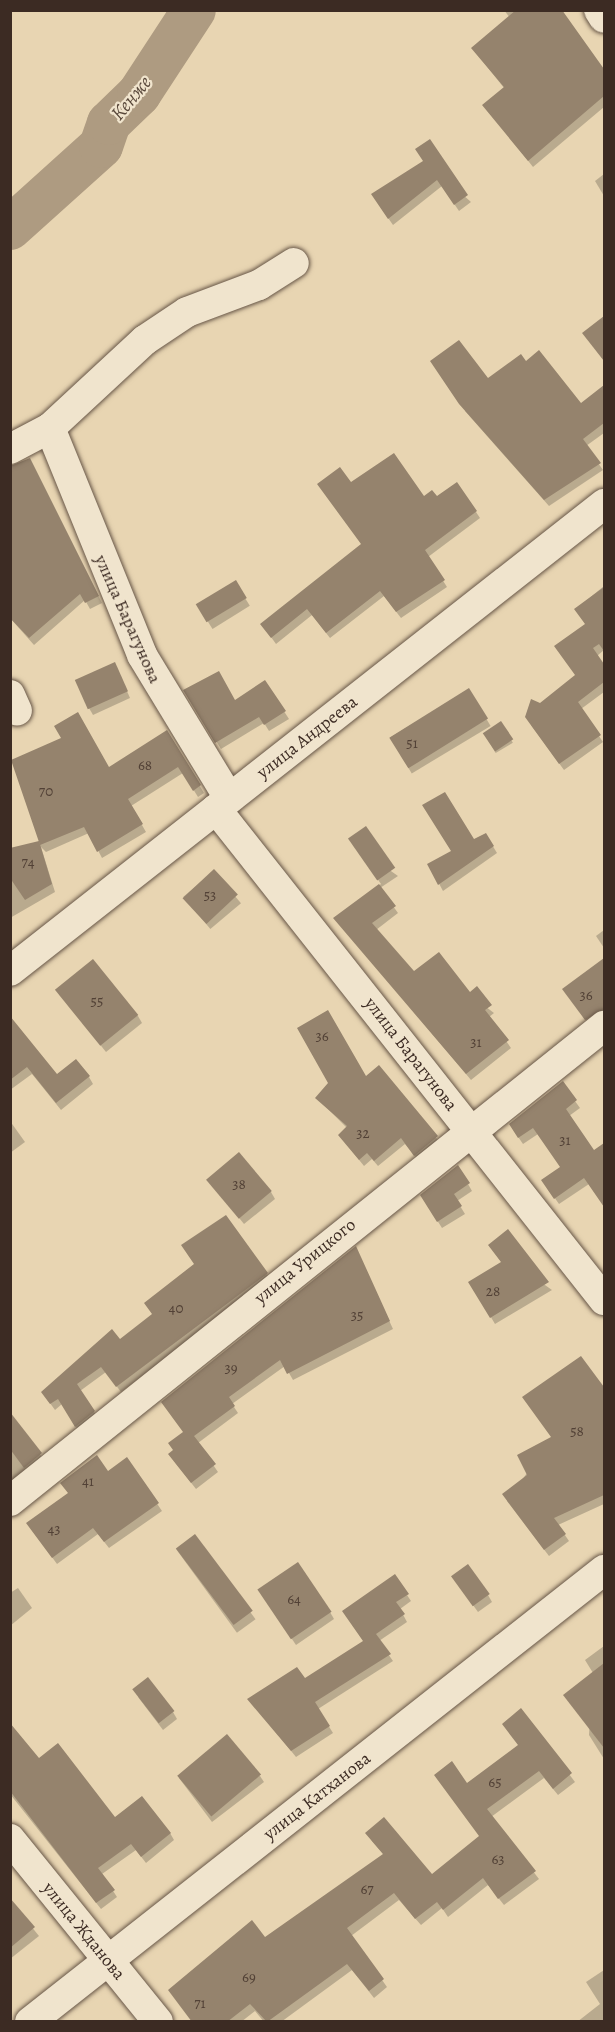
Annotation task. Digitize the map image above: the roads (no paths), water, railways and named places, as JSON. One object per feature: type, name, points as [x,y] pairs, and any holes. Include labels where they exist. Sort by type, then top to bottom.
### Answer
[{"type":"street","points":[[599,10],[604,18]]},
{"type":"street","points":[[10,449],[50,428],[145,340],[187,312],[259,285],[294,262]]},
{"type":"street","name":"улица Барагунова","points":[[50,428],[142,654],[222,803],[604,1300]]},
{"type":"street","name":"улица Андреева","points":[[10,971],[604,504]]},
{"type":"street","name":"улица Урицкого","points":[[10,1501],[604,1026]]},
{"type":"street","name":"улица Катханова","points":[[30,2022],[604,1570]]},
{"type":"street","name":"улица Жданова","points":[[10,1839],[158,2022]]},
{"type":"waterway","name":"Кенже","points":[[10,228],[101,146],[109,123],[139,94],[194,10]]}]
